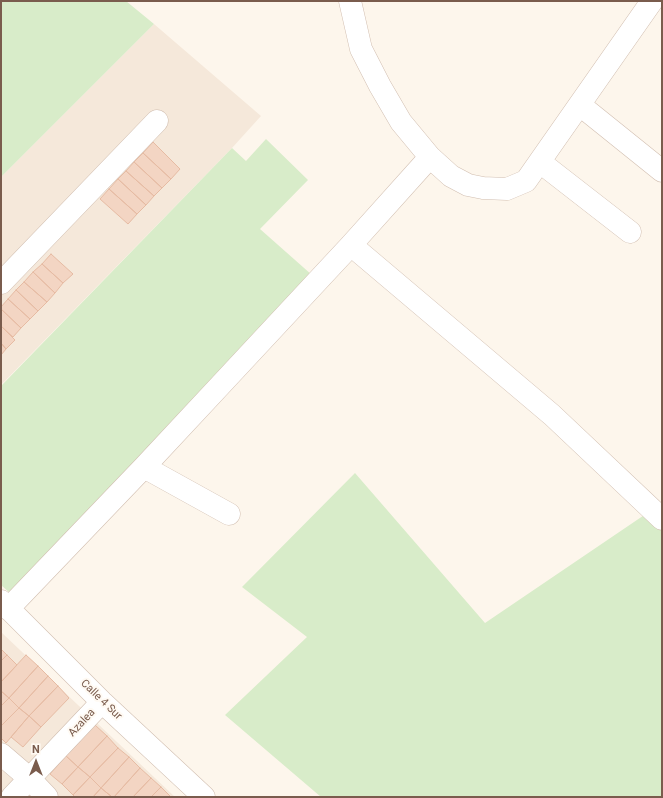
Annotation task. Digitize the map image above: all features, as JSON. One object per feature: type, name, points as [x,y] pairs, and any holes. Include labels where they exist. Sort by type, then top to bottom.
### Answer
[{"type":"street","points":[[350,1],[361,49],[401,122],[430,157],[451,176],[468,185],[483,188],[507,189],[526,181],[652,1]]},
{"type":"street","points":[[580,105],[662,171]]},
{"type":"street","points":[[1,282],[157,121]]},
{"type":"street","points":[[5,605],[144,466],[351,245],[430,157]]},
{"type":"street","points":[[540,162],[630,232]]},
{"type":"street","points":[[351,245],[552,415],[662,519]]},
{"type":"street","points":[[144,466],[228,514]]},
{"type":"street","name":"Calle 4 Sur","points":[[5,605],[102,702],[204,797]]},
{"type":"street","name":"Azalea","points":[[12,797],[102,702]]},
{"type":"street","points":[[1,754],[29,778],[47,797]]},
{"type":"shaded area","points":[[154,24],[261,116],[232,148],[1,385],[1,177]]},
{"type":"shaded area","points":[[1,632],[175,797],[1,797]]},
{"type":"green space","points":[[1,1],[126,1],[154,24],[1,177]]},
{"type":"green space","points":[[266,139],[308,180],[260,229],[312,275],[11,594],[1,585],[1,386],[232,148],[246,161]]},
{"type":"green space","points":[[355,473],[485,623],[662,503],[662,797],[321,797],[225,715],[307,637],[242,587]]},
{"type":"building","points":[[153,142],[180,169],[171,179],[143,153]]},
{"type":"building","points":[[143,153],[171,179],[162,188],[134,162]]},
{"type":"building","points":[[134,162],[162,188],[154,196],[126,171]]},
{"type":"building","points":[[126,171],[154,196],[146,205],[118,179]]},
{"type":"building","points":[[118,179],[146,205],[137,214],[109,189]]},
{"type":"building","points":[[109,189],[137,214],[128,224],[100,199]]},
{"type":"building","points":[[51,254],[73,274],[63,283],[42,264]]},
{"type":"building","points":[[42,264],[63,283],[55,293],[33,272]]},
{"type":"building","points":[[33,272],[55,293],[47,302],[24,282]]},
{"type":"building","points":[[24,282],[47,302],[38,311],[16,290]]},
{"type":"building","points":[[16,290],[38,311],[30,319],[8,299]]},
{"type":"building","points":[[8,299],[30,319],[21,328],[1,309]]},
{"type":"building","points":[[1,309],[21,328],[13,337],[1,326]]},
{"type":"building","points":[[1,326],[15,340],[6,349],[1,343]]},
{"type":"building","points":[[1,343],[6,349],[1,355]]},
{"type":"building","points":[[1,649],[7,655],[1,661]]},
{"type":"building","points":[[7,655],[17,665],[1,682],[1,661]]},
{"type":"building","points":[[26,655],[38,666],[9,698],[1,691],[1,682]]},
{"type":"building","points":[[38,666],[48,676],[19,708],[9,698]]},
{"type":"building","points":[[48,676],[58,686],[29,716],[19,708]]},
{"type":"building","points":[[58,686],[69,698],[41,727],[29,716]]},
{"type":"building","points":[[1,691],[9,698],[1,706]]},
{"type":"building","points":[[9,698],[19,708],[1,726],[1,706]]},
{"type":"building","points":[[19,708],[29,716],[6,743],[1,738],[1,726]]},
{"type":"building","points":[[29,716],[41,727],[23,747],[11,737]]},
{"type":"building","points":[[95,725],[107,736],[78,767],[66,756]]},
{"type":"building","points":[[107,736],[118,748],[90,777],[78,767]]},
{"type":"building","points":[[118,748],[129,757],[101,788],[90,777]]},
{"type":"building","points":[[66,756],[78,767],[62,784],[50,774]]},
{"type":"building","points":[[129,757],[140,768],[114,797],[112,797],[101,788]]},
{"type":"building","points":[[78,767],[90,777],[73,795],[62,784]]},
{"type":"building","points":[[140,768],[151,778],[133,797],[114,797]]},
{"type":"building","points":[[90,777],[101,788],[93,797],[75,797],[73,795]]},
{"type":"building","points":[[151,778],[161,787],[151,797],[133,797]]},
{"type":"building","points":[[161,787],[171,797],[151,797]]},
{"type":"building","points":[[101,788],[112,797],[93,797]]}]
